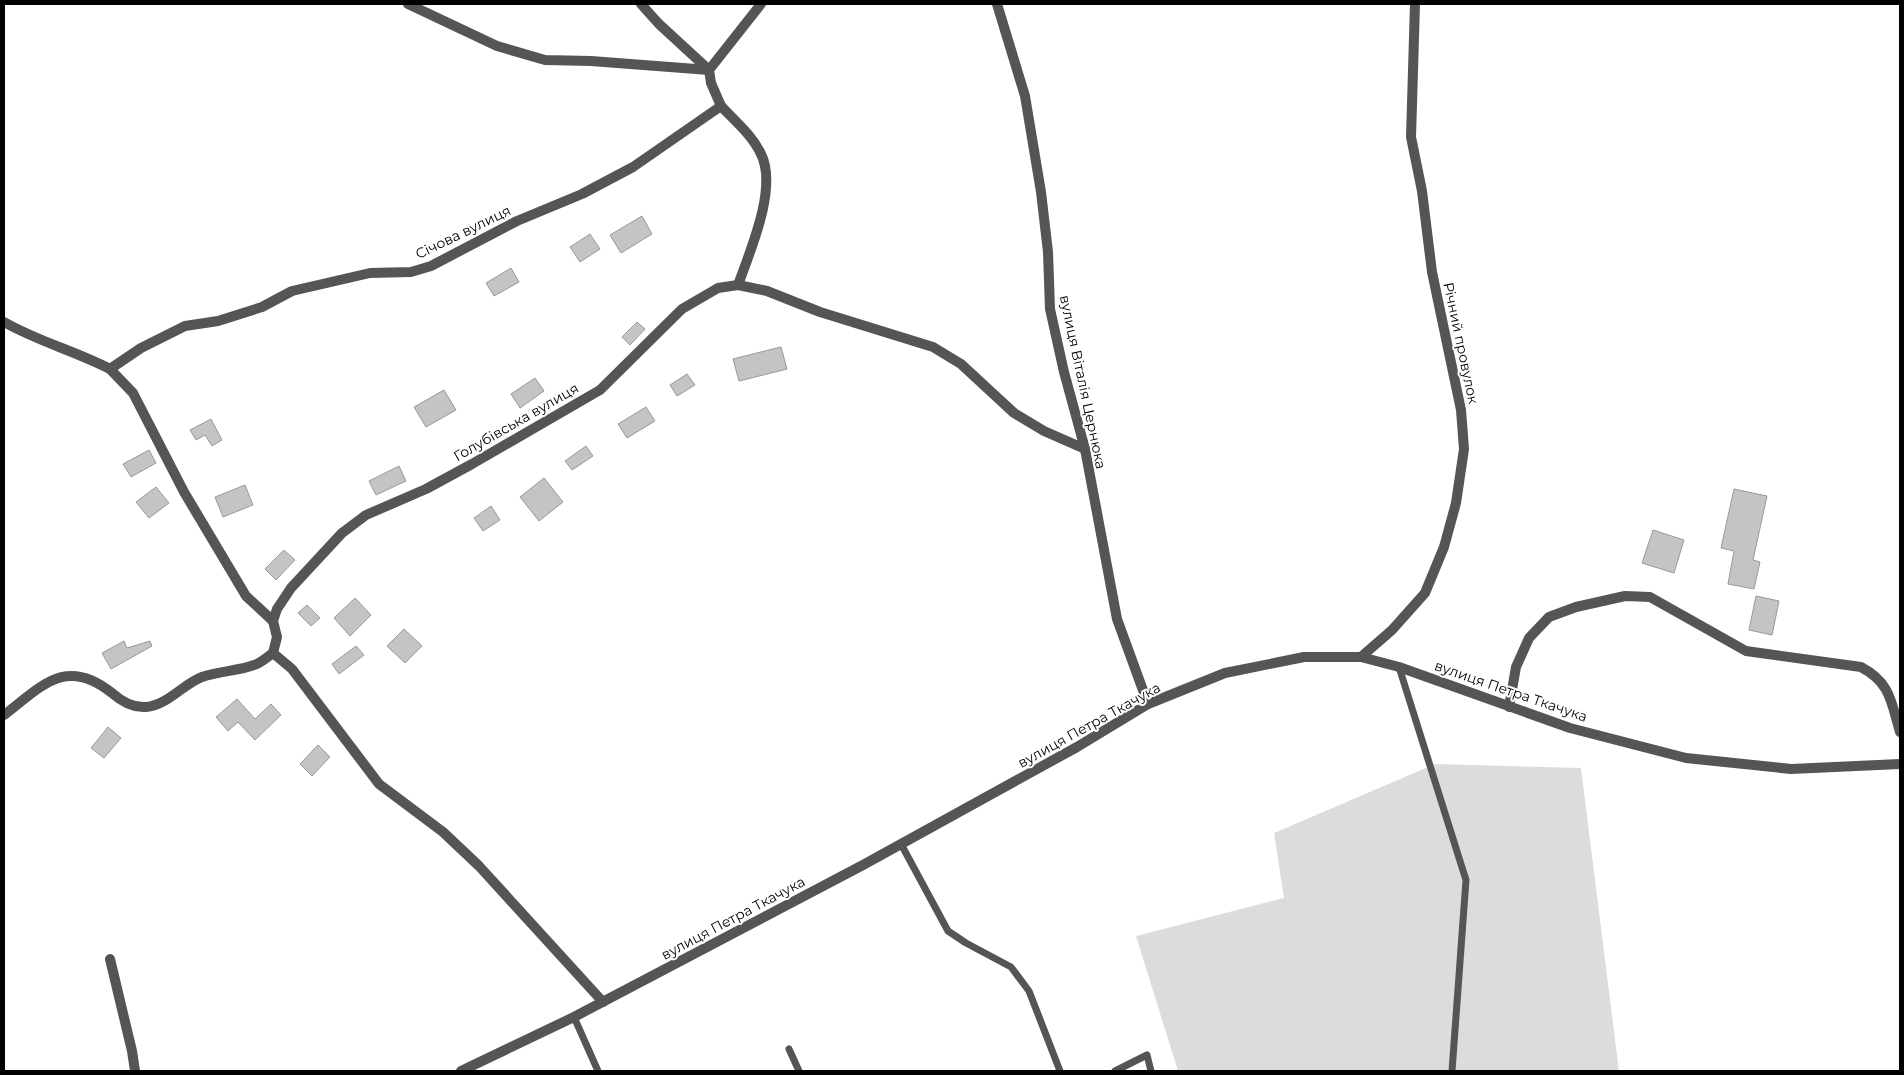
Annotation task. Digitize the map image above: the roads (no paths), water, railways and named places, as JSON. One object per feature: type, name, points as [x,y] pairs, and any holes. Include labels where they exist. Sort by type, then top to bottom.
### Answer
[{"type":"street","points":[[408,4],[497,46],[545,60],[591,60],[709,70]]},
{"type":"street","points":[[641,4],[659,24],[709,70],[711,83],[721,106],[753,140],[762,155],[765,170],[765,191],[759,224],[738,284]]},
{"type":"street","points":[[709,70],[761,4]]},
{"type":"street","name":"вулиця Віталія Цернюка","points":[[997,4],[1025,96],[1047,243],[1050,309],[1064,372],[1085,450],[1117,618],[1148,704]]},
{"type":"street","name":"Річний провулок","points":[[1361,657],[1392,630],[1426,594],[1444,547],[1456,503],[1464,449],[1462,410],[1432,272],[1422,191],[1411,137],[1415,4]]},
{"type":"street","name":"Січова вулиця","points":[[110,369],[141,348],[185,326],[218,321],[262,307],[292,291],[370,273],[411,272],[431,266],[517,221],[582,194],[633,167],[721,106]]},
{"type":"street","name":"Голубівська вулиця","points":[[273,653],[276,638],[273,621],[277,609],[291,588],[336,539],[366,515],[442,480],[600,390],[682,309],[718,288],[738,284],[767,291],[820,312],[933,347],[961,364],[1014,413],[1044,431],[1085,450]]},
{"type":"street","points":[[4,322],[28,335],[80,354],[110,369],[133,393],[184,492],[246,596],[273,621]]},
{"type":"street","points":[[1509,706],[1516,667],[1529,638],[1549,617],[1576,607],[1625,596],[1650,596],[1746,651],[1861,667],[1877,676],[1887,692],[1900,732]]},
{"type":"street","points":[[4,715],[46,684],[60,677],[85,676],[98,681],[124,703],[145,707],[165,700],[201,677],[255,665],[273,653],[292,669],[379,784],[443,832],[480,866],[603,1002]]},
{"type":"street","name":"вулиця Петра Ткачука","points":[[461,1071],[574,1017],[901,844],[1077,747],[1148,704],[1224,673],[1304,657],[1361,657],[1399,666],[1570,728],[1686,758],[1791,769],[1900,764]]},
{"type":"street","points":[[110,959],[135,1071]]},
{"type":"lane","points":[[1399,666],[1466,880],[1452,1071]]},
{"type":"lane","points":[[901,844],[948,931],[966,944],[1011,967],[1029,991],[1060,1071]]},
{"type":"lane","points":[[574,1017],[598,1071]]},
{"type":"lane","points":[[789,1048],[799,1071]]},
{"type":"lane","points":[[1114,1071],[1147,1055],[1151,1071]]}]
